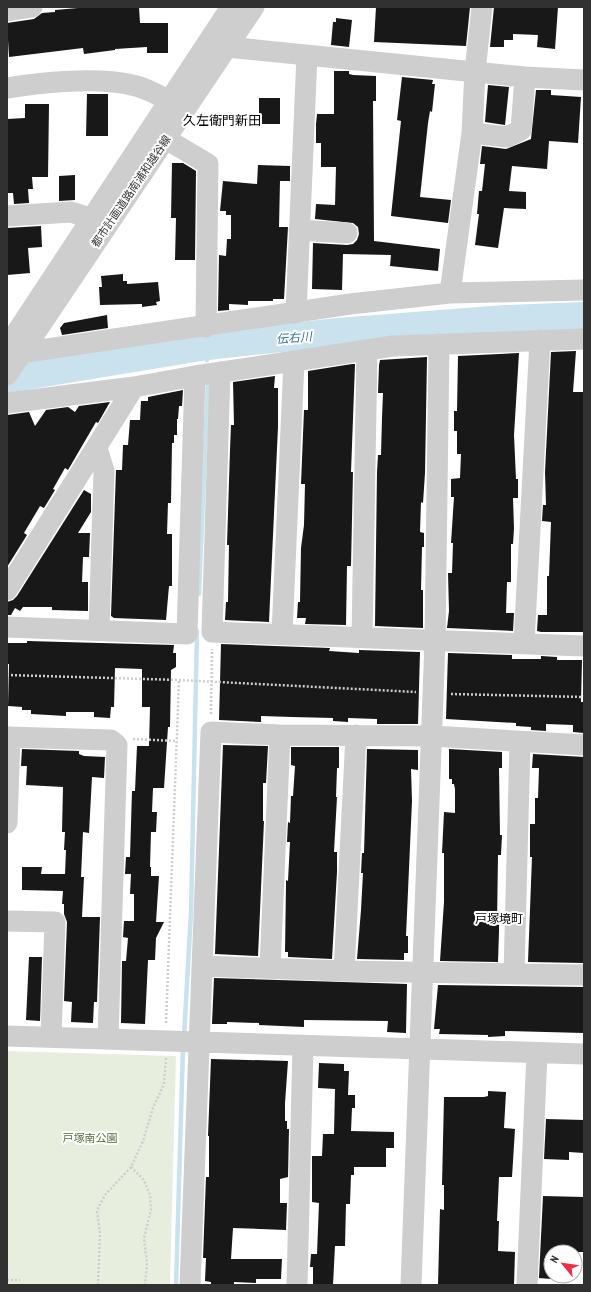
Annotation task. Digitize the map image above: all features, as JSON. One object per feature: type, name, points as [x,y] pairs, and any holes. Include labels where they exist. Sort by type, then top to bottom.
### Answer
[{"type":"street","points":[[7,11],[32,7]]},
{"type":"street","name":"都市計画道路南浦和越谷線","points":[[12,357],[176,105],[231,7]]},
{"type":"street","name":"都市計画道路南浦和越谷線","points":[[101,221],[166,139],[176,105],[227,47],[254,7]]},
{"type":"street","points":[[450,293],[472,133],[475,71],[482,7]]},
{"type":"street","points":[[227,47],[525,77],[584,80]]},
{"type":"street","points":[[296,313],[306,55]]},
{"type":"street","points":[[472,133],[507,137],[521,130],[525,77]]},
{"type":"street","points":[[7,88],[48,81],[121,83],[138,86],[176,105]]},
{"type":"street","points":[[166,139],[208,164],[206,327]]},
{"type":"street","points":[[7,216],[71,212],[101,221]]},
{"type":"street","points":[[299,230],[347,233]]},
{"type":"street","points":[[12,357],[350,304],[450,293],[584,290]]},
{"type":"street","points":[[7,403],[134,388],[195,376],[394,346],[584,339]]},
{"type":"street","points":[[524,644],[540,340]]},
{"type":"street","points":[[411,1285],[435,641],[439,344]]},
{"type":"street","points":[[362,637],[367,350]]},
{"type":"street","points":[[282,634],[294,361]]},
{"type":"street","points":[[220,372],[212,632],[584,646]]},
{"type":"street","points":[[7,626],[187,634],[195,376]]},
{"type":"street","points":[[7,590],[134,388]]},
{"type":"street","points":[[97,448],[104,471],[99,630]]},
{"type":"street","points":[[190,1285],[211,732],[280,735],[432,736],[584,745]]},
{"type":"street","points":[[270,968],[280,735]]},
{"type":"street","points":[[344,971],[356,735]]},
{"type":"street","points":[[7,823],[8,737],[111,740],[117,745],[108,1039]]},
{"type":"street","points":[[514,974],[520,742]]},
{"type":"street","points":[[7,921],[55,922],[51,1037]]},
{"type":"street","points":[[202,966],[344,971],[422,971],[584,975]]},
{"type":"street","points":[[7,1036],[584,1054]]},
{"type":"street","points":[[297,1285],[303,1046]]},
{"type":"street","points":[[527,1285],[537,1053]]},
{"type":"path","points":[[211,732],[212,632]]},
{"type":"path","points":[[7,675],[179,680],[433,693],[584,697]]},
{"type":"path","points":[[98,1285],[100,1233],[97,1212],[105,1195],[131,1167],[148,1128],[158,1094],[164,1084],[179,680]]},
{"type":"path","points":[[113,742],[119,739],[176,741]]},
{"type":"path","points":[[131,1167],[144,1180],[150,1195],[151,1210],[144,1238],[147,1264],[145,1285]]},
{"type":"path","points":[[7,1280],[20,1280]]},
{"type":"green space","name":"戸塚南公園","points":[[7,1051],[176,1056],[170,1285],[7,1285]]},
{"type":"building","points":[[89,7],[139,7],[140,23],[168,23],[168,53],[147,53],[147,47],[115,49],[84,54],[83,48],[9,57],[7,23],[34,19],[42,13],[55,12],[55,10]]},
{"type":"building","points":[[376,7],[470,7],[466,46],[374,42]]},
{"type":"building","points":[[494,7],[558,7],[555,49],[537,47],[538,35],[513,34],[513,40],[504,40],[504,47],[490,47]]},
{"type":"building","points":[[336,18],[352,20],[349,47],[331,45],[333,22],[336,22]]},
{"type":"building","points":[[334,71],[349,71],[349,74],[353,75],[376,76],[376,101],[373,101],[374,241],[440,249],[438,271],[390,266],[391,255],[343,254],[342,290],[312,289],[313,243],[353,244],[357,240],[359,234],[358,227],[353,223],[315,219],[316,204],[335,205],[336,167],[321,167],[321,143],[316,143],[317,114],[334,114]]},
{"type":"building","points":[[402,77],[433,80],[432,84],[435,84],[432,112],[430,111],[428,123],[420,197],[451,200],[448,223],[391,216],[401,121],[397,120]]},
{"type":"building","points":[[488,85],[509,87],[505,125],[485,122]]},
{"type":"building","points":[[536,90],[551,90],[551,95],[581,97],[578,143],[549,141],[547,169],[512,166],[509,191],[526,192],[526,209],[504,208],[498,248],[475,245],[479,214],[477,214],[479,191],[482,191],[485,164],[480,164],[482,146],[506,149],[531,139]]},
{"type":"building","points":[[87,94],[108,94],[108,136],[86,136]]},
{"type":"building","points":[[259,98],[280,98],[280,124],[259,124]]},
{"type":"building","points":[[25,104],[49,104],[48,177],[32,177],[33,189],[28,189],[29,203],[14,204],[13,193],[7,193],[7,119],[25,118]]},
{"type":"building","points":[[172,163],[183,163],[196,171],[195,260],[175,260],[176,218],[171,218]]},
{"type":"building","points":[[258,165],[290,166],[290,181],[280,181],[279,227],[288,227],[284,299],[273,299],[273,301],[248,301],[248,305],[229,304],[229,310],[218,311],[219,255],[226,256],[227,239],[231,239],[231,215],[226,215],[226,211],[220,211],[223,181],[257,184]]},
{"type":"building","points":[[75,175],[75,200],[59,201],[59,176]]},
{"type":"building","points":[[41,226],[42,247],[28,248],[30,273],[7,275],[7,228]]},
{"type":"building","points":[[123,274],[123,281],[127,281],[127,284],[158,282],[160,301],[156,302],[157,305],[142,307],[142,304],[100,305],[99,287],[102,287],[101,276]]},
{"type":"building","points":[[107,315],[108,328],[62,335],[60,328],[64,323]]},
{"type":"building","points":[[576,351],[573,392],[584,392],[584,632],[541,632],[537,631],[538,615],[547,615],[547,576],[549,576],[551,522],[542,521],[543,505],[546,505],[545,472],[551,352]]},
{"type":"building","points":[[519,353],[514,435],[516,479],[518,479],[518,498],[513,498],[514,528],[513,544],[511,544],[511,582],[507,582],[506,613],[514,613],[513,631],[447,628],[449,611],[448,573],[452,573],[453,543],[451,543],[454,497],[451,497],[451,479],[460,478],[461,454],[457,454],[457,431],[454,431],[454,411],[457,411],[458,356]]},
{"type":"building","points":[[427,357],[425,473],[423,503],[421,502],[420,532],[424,533],[424,547],[422,547],[421,590],[423,590],[423,628],[375,626],[377,472],[378,455],[381,455],[383,393],[378,393],[379,365],[380,360]]},
{"type":"building","points":[[355,364],[351,472],[353,472],[351,566],[347,566],[346,625],[305,624],[306,618],[297,618],[298,602],[300,602],[301,548],[304,525],[305,484],[301,484],[304,410],[308,410],[308,371]]},
{"type":"building","points":[[275,376],[274,388],[278,388],[278,427],[269,622],[225,620],[226,602],[228,602],[229,545],[227,545],[231,425],[234,425],[233,382]]},
{"type":"building","points":[[183,390],[182,406],[179,406],[177,419],[177,435],[174,435],[174,443],[172,443],[171,503],[168,503],[167,534],[172,534],[172,586],[169,586],[166,620],[114,618],[111,616],[116,470],[122,470],[123,445],[128,445],[130,420],[140,420],[141,401],[148,401],[148,397]]},
{"type":"building","points":[[110,402],[98,423],[96,422],[68,470],[65,468],[53,489],[55,490],[44,508],[40,506],[24,533],[27,535],[7,567],[7,415],[29,412],[35,426],[46,410],[68,407],[75,412],[79,406]]},
{"type":"building","points":[[84,490],[91,494],[91,512],[78,533],[90,533],[89,557],[83,557],[82,582],[88,582],[88,611],[52,610],[52,607],[23,607],[20,611],[15,608],[11,615],[7,615],[7,602],[13,600],[17,596]]},
{"type":"building","points":[[27,641],[174,645],[173,653],[176,653],[176,667],[171,670],[170,727],[168,727],[164,788],[153,788],[152,812],[157,812],[156,832],[151,832],[151,876],[159,876],[156,922],[164,922],[156,938],[155,960],[148,960],[145,1024],[121,1023],[122,961],[126,961],[128,938],[123,937],[124,921],[134,921],[134,894],[130,894],[131,874],[125,874],[126,857],[130,857],[132,791],[135,791],[137,746],[149,746],[150,707],[142,707],[142,669],[115,668],[114,707],[111,707],[110,718],[94,717],[94,712],[66,712],[66,716],[31,714],[31,710],[22,710],[22,707],[8,706],[9,664],[7,664],[7,643],[27,643]]},
{"type":"building","points":[[221,644],[330,648],[329,651],[359,653],[359,650],[420,652],[418,724],[377,724],[377,719],[348,718],[348,722],[333,721],[333,718],[261,716],[261,722],[219,720]]},
{"type":"building","points":[[448,653],[512,655],[512,659],[541,659],[541,656],[557,657],[557,660],[582,660],[581,702],[584,702],[584,733],[573,732],[573,725],[546,724],[546,731],[531,730],[531,727],[516,726],[516,723],[446,719]]},
{"type":"building","points":[[223,745],[268,746],[266,783],[263,783],[264,821],[258,956],[215,954]]},
{"type":"building","points":[[291,747],[339,747],[334,852],[337,852],[337,872],[332,959],[288,957],[288,952],[285,952],[286,880],[288,881],[290,842],[287,842],[288,822],[290,823],[291,796],[293,796],[295,766],[291,765]]},
{"type":"building","points":[[22,749],[79,751],[79,754],[84,756],[105,757],[104,778],[92,777],[89,833],[83,832],[81,877],[84,877],[82,917],[100,917],[97,1002],[94,1002],[93,1023],[71,1022],[72,1002],[64,1001],[67,922],[64,914],[64,904],[62,904],[63,891],[22,890],[22,867],[42,867],[41,874],[65,874],[66,850],[64,850],[65,832],[62,832],[63,787],[26,785],[27,766],[21,766]]},
{"type":"building","points":[[367,749],[418,750],[418,770],[411,769],[412,801],[406,936],[408,936],[408,953],[404,953],[404,960],[357,959],[363,873],[361,873],[362,853],[364,853]]},
{"type":"building","points":[[449,749],[502,752],[502,768],[499,768],[500,835],[502,835],[501,855],[498,855],[498,962],[440,961],[444,902],[444,853],[442,853],[444,812],[455,813],[455,789],[454,784],[452,784],[452,779],[449,779]]},
{"type":"building","points":[[533,754],[584,757],[584,963],[528,962],[532,857],[530,857],[530,824],[535,824],[535,798],[538,798],[539,768],[532,768]]},
{"type":"building","points":[[29,957],[42,957],[40,1021],[26,1020]]},
{"type":"building","points":[[214,978],[407,984],[406,1033],[387,1032],[388,1021],[304,1020],[304,1027],[259,1025],[259,1023],[227,1022],[227,1024],[212,1024]]},
{"type":"building","points":[[438,985],[584,987],[584,1033],[505,1031],[505,1036],[488,1037],[488,1035],[439,1034],[440,1029],[434,1029]]},
{"type":"building","points":[[211,1059],[288,1061],[285,1121],[287,1121],[287,1129],[289,1129],[288,1177],[280,1179],[280,1203],[287,1203],[286,1230],[233,1228],[231,1259],[282,1259],[281,1279],[256,1279],[256,1283],[234,1282],[234,1285],[211,1285],[211,1282],[205,1281],[206,1258],[203,1258],[206,1177],[209,1177],[208,1136]]},
{"type":"building","points":[[319,1063],[344,1064],[344,1071],[349,1071],[348,1095],[355,1095],[355,1108],[352,1108],[351,1131],[394,1132],[394,1148],[386,1148],[386,1167],[354,1167],[354,1175],[351,1175],[350,1204],[346,1204],[345,1246],[335,1246],[333,1285],[313,1285],[313,1267],[310,1267],[311,1254],[317,1254],[319,1203],[312,1202],[312,1156],[322,1156],[323,1134],[334,1134],[335,1089],[318,1088]]},
{"type":"building","points":[[488,1091],[506,1092],[504,1128],[515,1129],[512,1177],[499,1177],[497,1221],[499,1221],[498,1251],[515,1252],[514,1285],[438,1285],[440,1209],[444,1210],[444,1185],[442,1185],[444,1097],[484,1097],[488,1096]]},
{"type":"building","points":[[546,1119],[584,1120],[584,1153],[569,1152],[569,1160],[544,1159]]},
{"type":"building","points":[[543,1196],[584,1197],[584,1252],[583,1244],[543,1244],[543,1278],[539,1278]]},
{"type":"waterway","name":"伝右川","points":[[7,379],[207,346],[338,332],[505,319],[584,316]]},
{"type":"waterway","points":[[207,346],[207,360]]},
{"type":"waterway","points":[[199,594],[208,379]]},
{"type":"waterway","points":[[184,1036],[191,913],[197,631]]},
{"type":"waterway","points":[[176,1285],[183,1047]]},
{"type":"district","name":"久左衛門新田","points":[[222,120]]},
{"type":"district","name":"戸塚境町","points":[[499,919]]}]
